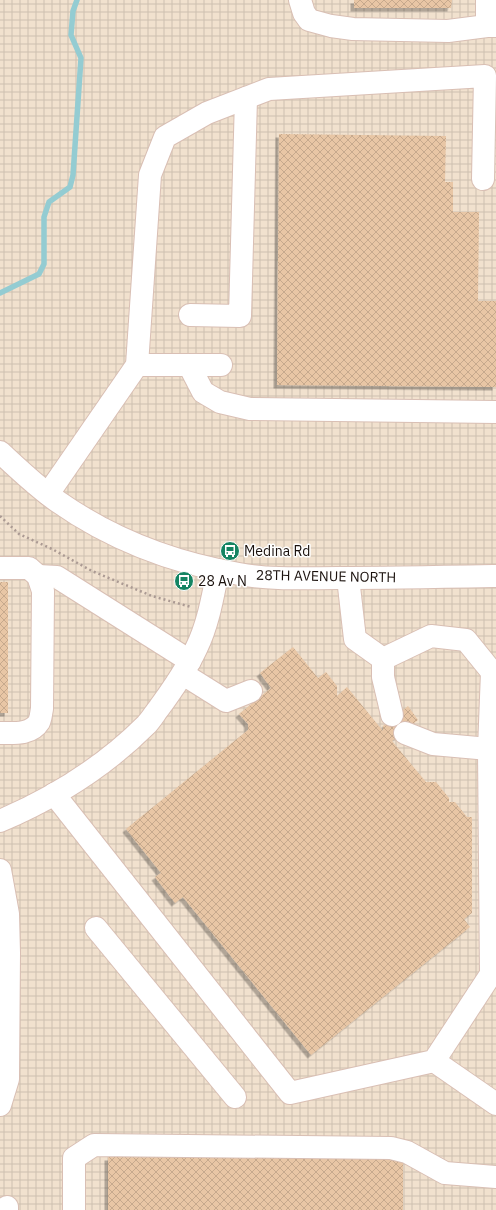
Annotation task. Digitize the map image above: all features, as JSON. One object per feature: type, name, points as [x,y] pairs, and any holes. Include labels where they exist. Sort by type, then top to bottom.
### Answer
[{"type":"street","points":[[300,0],[304,13],[309,20],[331,26],[353,29],[448,31],[492,26],[487,0]]},
{"type":"street","points":[[48,494],[137,365],[150,175],[165,137],[207,113],[270,89],[490,76],[483,179]]},
{"type":"street","points":[[190,315],[240,316],[246,98]]},
{"type":"street","points":[[137,365],[221,365]]},
{"type":"street","points":[[189,365],[203,392],[220,402],[250,409],[496,412]]},
{"type":"street","name":"28TH AVENUE NORTH","points":[[0,452],[57,501],[99,527],[144,548],[192,564],[240,574],[290,578],[496,576]]},
{"type":"street","points":[[0,568],[29,568],[38,576],[43,591],[42,709],[39,721],[32,730],[18,733],[0,733]]},
{"type":"street","points":[[0,820],[25,810],[70,785],[112,754],[147,724],[174,688],[197,648],[211,604],[218,570]]},
{"type":"street","points":[[38,576],[57,578],[186,667],[226,701],[251,691]]},
{"type":"street","points":[[348,578],[355,639],[383,659]]},
{"type":"street","points":[[54,794],[290,1093],[434,1061],[491,974],[489,749],[492,672],[466,640],[431,636],[383,659]]},
{"type":"street","points":[[383,659],[383,677],[392,714]]},
{"type":"street","points":[[405,733],[433,744],[489,749]]},
{"type":"street","points":[[0,870],[8,914],[9,968],[8,1079],[0,1105]]},
{"type":"street","points":[[96,928],[235,1097]]},
{"type":"street","points":[[434,1061],[496,1104]]},
{"type":"street","points":[[74,1210],[74,1158],[94,1145],[391,1148],[407,1152],[445,1173],[496,1177]]},
{"type":"path","points":[[0,516],[19,534],[52,549],[92,571],[152,596],[208,613]]},
{"type":"shaded area","points":[[0,0],[496,0],[496,1210],[0,1210]]},
{"type":"building","points":[[354,0],[452,0],[451,8],[354,8]]},
{"type":"building","points":[[279,134],[446,136],[445,182],[453,182],[453,212],[479,212],[478,301],[496,301],[496,387],[277,385]]},
{"type":"building","points":[[0,582],[8,582],[8,713],[0,713]]},
{"type":"building","points":[[293,647],[318,678],[326,672],[337,686],[337,696],[347,687],[383,731],[383,726],[408,706],[418,720],[392,741],[426,782],[436,782],[449,798],[449,802],[455,802],[467,817],[472,817],[472,913],[464,919],[470,927],[311,1055],[183,897],[175,903],[155,877],[161,873],[126,829],[248,730],[248,724],[239,714],[271,688],[260,673]]},
{"type":"building","points":[[108,1157],[403,1158],[403,1210],[108,1210]]},
{"type":"waterway","points":[[0,293],[39,274],[44,264],[44,217],[49,202],[70,187],[73,175],[81,58],[71,35],[73,11],[77,0]]},
{"type":"place","name":"Medina Rd","points":[[230,551]]},
{"type":"place","name":"28 Av N","points":[[184,581]]}]
